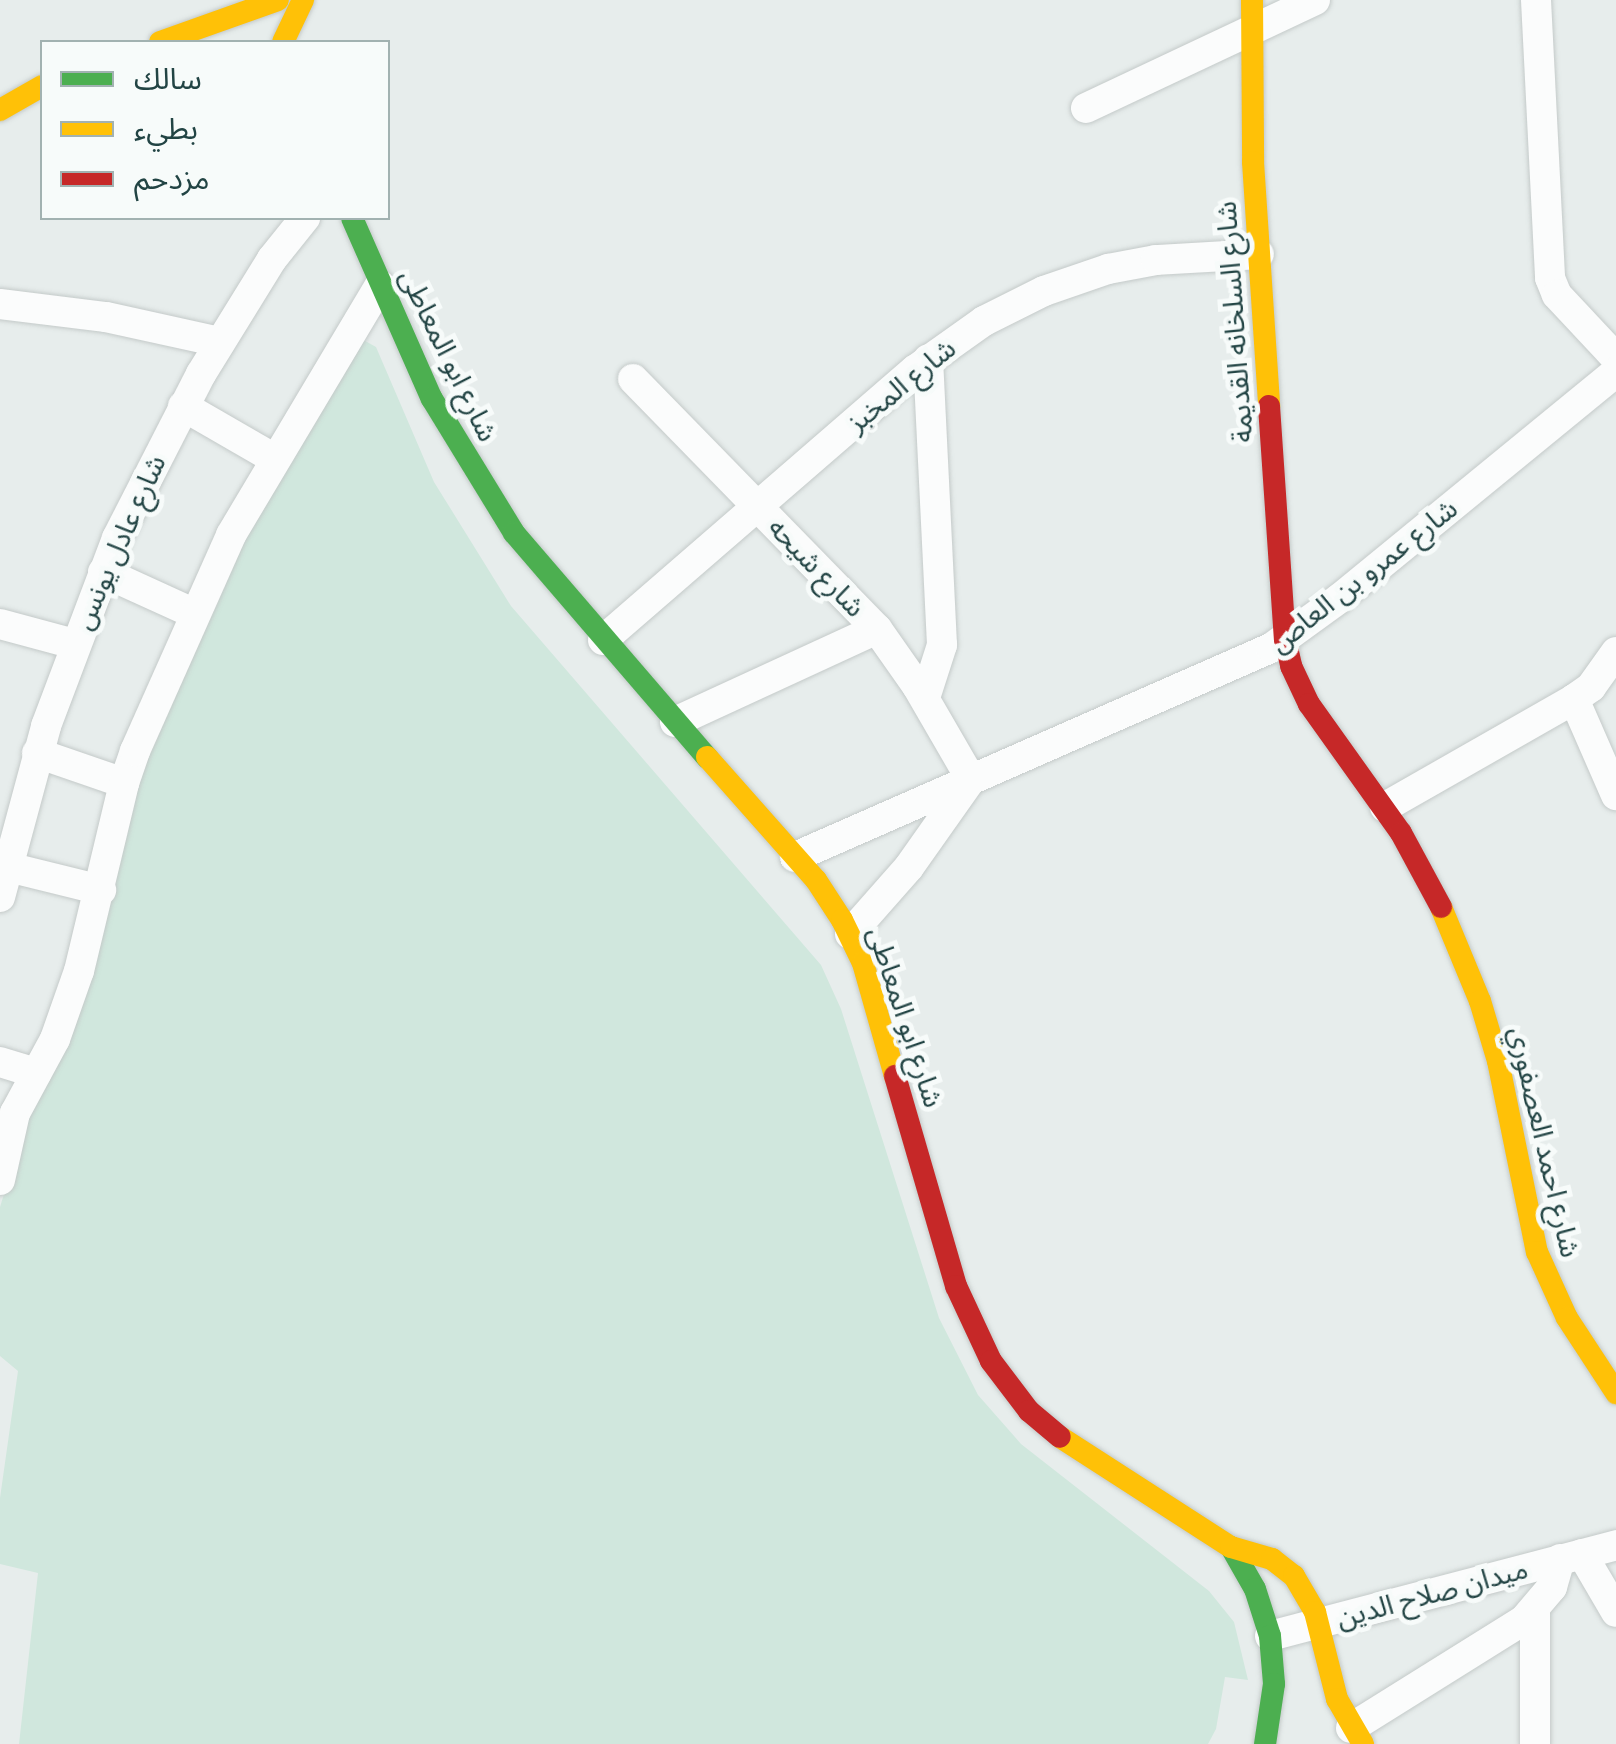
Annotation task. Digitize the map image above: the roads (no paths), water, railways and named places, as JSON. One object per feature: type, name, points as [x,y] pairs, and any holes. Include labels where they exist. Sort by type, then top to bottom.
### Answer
[{"type":"main road","points":[[166,40],[278,0]]},
{"type":"main road","points":[[283,40],[303,0]]},
{"type":"main road","name":"شارع السلخانه القديمة","points":[[1252,15],[1251,124],[1285,639]]},
{"type":"main road","points":[[0,110],[40,87]]},
{"type":"main road","name":"شارع ابو المعاطى","points":[[353,220],[418,371],[471,468],[533,558],[795,856],[826,893],[850,934],[863,963],[960,1296],[991,1361],[1029,1411],[1060,1439],[1231,1547],[1272,1559],[1294,1576],[1310,1599],[1326,1670],[1357,1736]]},
{"type":"main road","name":"شارع احمد العصفوري","points":[[1285,639],[1296,680],[1309,704],[1385,807],[1438,902],[1480,1001],[1506,1093],[1530,1229],[1546,1275],[1566,1318],[1616,1393]]},
{"type":"main road","points":[[1231,1547],[1255,1589],[1270,1636],[1274,1684],[1264,1744]]},
{"type":"main road","points":[[1324,1744],[1357,1736]]},
{"type":"street","points":[[1086,108],[1252,15],[1316,0]]},
{"type":"street","points":[[1536,0],[1550,278],[1557,295],[1616,358]]},
{"type":"street","name":"شارع عادل يونس","points":[[0,897],[8,867],[14,781],[37,753],[102,572],[183,406],[281,246],[304,220]]},
{"type":"street","name":"شارع المخبز","points":[[603,640],[928,359],[1004,310],[1087,275],[1156,260],[1259,254]]},
{"type":"street","points":[[0,1180],[11,1124],[65,1012],[101,890],[124,782],[195,614],[273,458],[380,284]]},
{"type":"street","points":[[0,304],[106,317],[220,342]]},
{"type":"street","points":[[925,698],[937,673],[942,645],[928,359]]},
{"type":"street","name":"شارع عمرو بن العاص","points":[[795,856],[1227,670],[1285,639],[1616,372]]},
{"type":"street","name":"شارع شيحه","points":[[632,379],[877,629],[925,698],[971,779]]},
{"type":"street","points":[[183,406],[273,458]]},
{"type":"street","points":[[102,572],[195,614]]},
{"type":"street","points":[[0,624],[74,644]]},
{"type":"street","points":[[675,722],[877,629]]},
{"type":"street","points":[[1385,807],[1574,699],[1591,687],[1616,652]]},
{"type":"street","points":[[1574,699],[1616,795]]},
{"type":"street","points":[[37,753],[124,782]]},
{"type":"street","points":[[850,934],[909,866],[971,779]]},
{"type":"street","points":[[8,867],[101,890]]},
{"type":"street","points":[[0,1062],[36,1073]]},
{"type":"street","points":[[1616,1545],[1571,1557],[1616,1612]]},
{"type":"street","name":"ميدان صلاح الدين","points":[[1357,1736],[1535,1611],[1571,1557]]},
{"type":"street","name":"ميدان صلاح الدين","points":[[1270,1636],[1571,1557]]},
{"type":"street","points":[[1535,1611],[1535,1744]]}]
